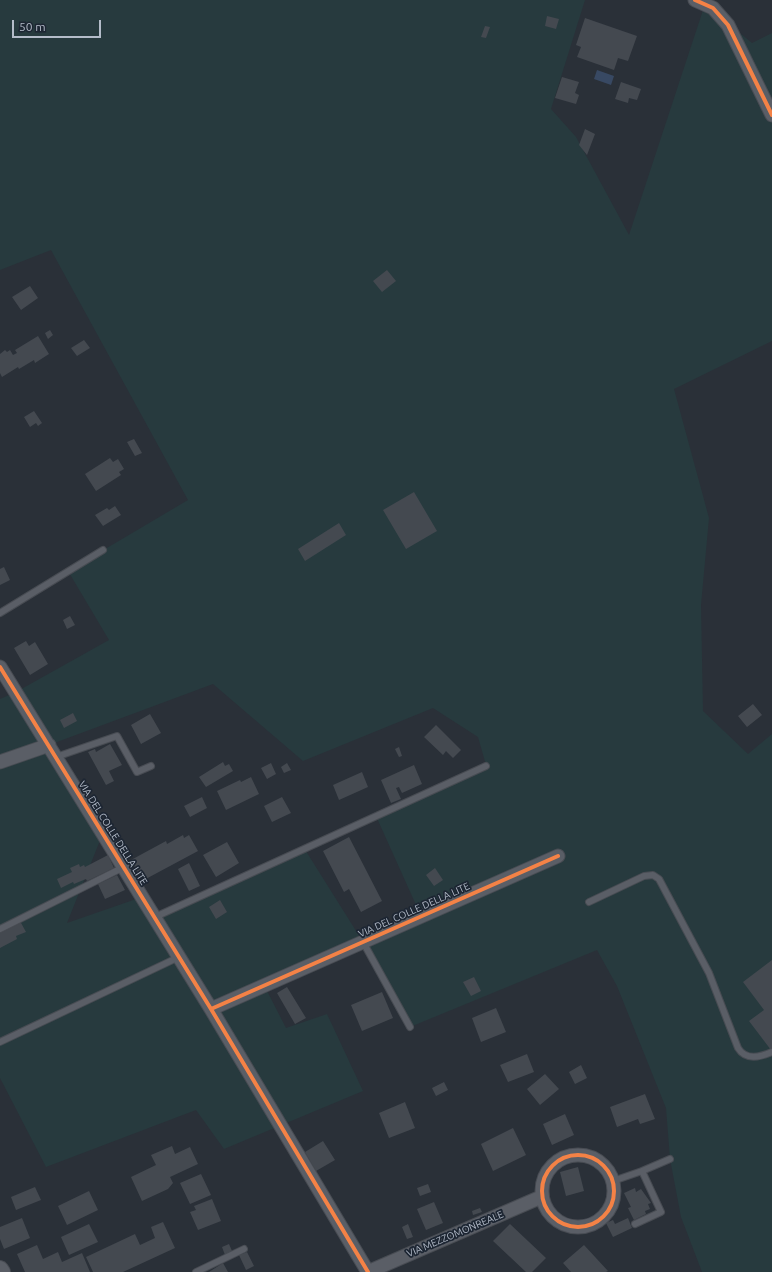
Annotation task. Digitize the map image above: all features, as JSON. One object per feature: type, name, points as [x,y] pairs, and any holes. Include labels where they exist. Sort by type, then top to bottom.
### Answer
[{"type":"street","points":[[695,0],[713,8],[728,25],[772,115]]},
{"type":"street","name":"VIA DEL COLLE DELLA LITE","points":[[0,667],[211,1009],[368,1272]]},
{"type":"street","points":[[0,762],[48,744]]},
{"type":"street","name":"VIA DEL COLLE DELLA LITE","points":[[211,1009],[558,856]]},
{"type":"street","points":[[580,1154],[601,1162],[608,1170],[613,1181],[614,1192],[609,1209],[597,1222],[586,1227],[574,1227],[563,1224],[553,1218],[545,1208],[541,1186],[544,1176],[550,1166],[559,1159],[569,1155],[580,1154]]},
{"type":"street","name":"VIA MEZZOMONREALE","points":[[368,1272],[542,1197]]},
{"type":"lane","points":[[0,613],[103,550]]},
{"type":"lane","points":[[56,757],[117,736],[137,772],[151,766]]},
{"type":"lane","points":[[155,917],[486,766]]},
{"type":"lane","points":[[0,928],[124,867]]},
{"type":"lane","points":[[589,902],[644,876],[653,875],[659,878],[709,973],[738,1048],[743,1054],[750,1057],[762,1056],[772,1052]]},
{"type":"lane","points":[[363,942],[410,1027]]},
{"type":"lane","points":[[0,1042],[179,957]]},
{"type":"lane","points":[[613,1181],[670,1159]]},
{"type":"lane","points":[[635,1224],[661,1212],[642,1171]]},
{"type":"lane","points":[[196,1272],[244,1249]]},
{"type":"green space","points":[[0,0],[585,0],[551,109],[576,137],[629,235],[705,4],[752,43],[772,33],[772,341],[674,389],[709,518],[701,605],[703,711],[748,754],[772,734],[772,1272],[702,1272],[681,1217],[670,1159],[666,1108],[617,986],[597,950],[410,1027],[363,942],[264,985],[286,1028],[327,1014],[363,1091],[224,1149],[196,1110],[46,1167],[0,1078],[0,699],[16,692],[109,640],[68,571],[188,500],[51,250],[0,270]],"holes":[[[213,684],[303,761],[433,708],[478,737],[486,765],[376,816],[421,916],[363,942],[304,848],[154,917],[142,897],[67,923],[103,833],[49,745]]]},
{"type":"water","points":[[597,70],[614,76],[611,85],[594,79]]},
{"type":"building","points":[[547,16],[559,19],[556,29],[545,26]]},
{"type":"building","points":[[585,18],[637,36],[628,61],[618,58],[614,70],[577,57],[581,47],[576,45]]},
{"type":"building","points":[[485,26],[490,27],[486,38],[481,37]]},
{"type":"building","points":[[562,77],[579,82],[575,93],[579,95],[576,104],[555,98]]},
{"type":"building","points":[[621,82],[641,89],[637,100],[629,98],[628,103],[615,99]]},
{"type":"building","points":[[585,129],[595,134],[587,155],[579,145]]},
{"type":"building","points":[[387,270],[396,281],[382,292],[373,281]]},
{"type":"building","points":[[30,286],[38,298],[21,310],[12,297]]},
{"type":"building","points":[[50,330],[53,335],[48,339],[45,333]]},
{"type":"building","points":[[38,336],[49,354],[35,363],[34,360],[19,369],[18,367],[2,377],[0,373],[0,354],[5,350],[7,352],[10,350],[13,355],[17,353],[15,350]]},
{"type":"building","points":[[84,340],[90,348],[77,356],[71,348]]},
{"type":"building","points":[[34,411],[42,423],[38,426],[36,423],[30,427],[24,417]]},
{"type":"building","points":[[134,439],[142,453],[135,456],[127,442]]},
{"type":"building","points":[[110,458],[113,462],[118,459],[124,469],[119,472],[121,475],[96,491],[85,474]]},
{"type":"building","points":[[414,492],[437,531],[406,549],[383,510]]},
{"type":"building","points":[[115,506],[121,515],[103,526],[95,515],[107,508],[109,510]]},
{"type":"building","points":[[339,523],[346,535],[305,561],[298,549]]},
{"type":"building","points":[[4,567],[10,580],[0,585],[0,569]]},
{"type":"building","points":[[70,616],[75,625],[67,629],[63,620]]},
{"type":"building","points":[[26,641],[29,646],[35,642],[48,664],[30,675],[14,648]]},
{"type":"building","points":[[753,704],[762,715],[747,727],[738,716]]},
{"type":"building","points":[[73,713],[77,721],[64,728],[60,720]]},
{"type":"building","points":[[150,714],[161,733],[141,744],[131,725]]},
{"type":"building","points":[[436,725],[461,750],[453,758],[446,751],[443,755],[424,737]]},
{"type":"building","points":[[110,744],[122,765],[109,771],[114,781],[106,785],[88,752],[95,749],[96,752]]},
{"type":"building","points":[[399,747],[402,756],[399,757],[395,749]]},
{"type":"building","points":[[223,762],[225,766],[229,764],[233,771],[206,787],[199,777]]},
{"type":"building","points":[[271,763],[276,774],[267,779],[261,768]]},
{"type":"building","points":[[287,763],[291,770],[284,773],[281,767]]},
{"type":"building","points":[[414,765],[422,784],[402,793],[399,787],[396,788],[401,799],[391,803],[381,780]]},
{"type":"building","points":[[362,772],[368,787],[339,800],[333,785]]},
{"type":"building","points":[[251,777],[259,794],[226,810],[217,791],[240,780],[241,782]]},
{"type":"building","points":[[202,797],[207,808],[190,817],[184,806]]},
{"type":"building","points":[[282,797],[291,813],[272,822],[264,806]]},
{"type":"building","points":[[183,835],[184,838],[189,835],[198,851],[142,881],[131,860],[166,841],[167,844]]},
{"type":"building","points":[[349,837],[382,901],[361,912],[349,889],[344,892],[323,851]]},
{"type":"building","points":[[227,842],[239,863],[216,877],[203,855]]},
{"type":"building","points":[[108,855],[114,868],[87,881],[86,879],[74,884],[73,882],[61,888],[57,879],[72,872],[70,868],[79,864],[80,867],[84,865],[85,867]]},
{"type":"building","points":[[189,863],[200,886],[189,891],[178,869]]},
{"type":"building","points":[[435,868],[443,880],[434,886],[426,875]]},
{"type":"building","points":[[117,875],[125,890],[105,899],[98,884]]},
{"type":"building","points":[[220,900],[227,912],[216,919],[209,907]]},
{"type":"building","points":[[20,921],[26,932],[16,936],[17,939],[0,948],[0,931]]},
{"type":"building","points":[[772,960],[771,1050],[749,1021],[764,1010],[743,982]]},
{"type":"building","points":[[474,977],[481,991],[471,996],[463,982]]},
{"type":"building","points":[[287,987],[306,1018],[295,1024],[277,993]]},
{"type":"building","points":[[382,992],[393,1018],[362,1031],[351,1005]]},
{"type":"building","points":[[496,1008],[506,1032],[481,1042],[472,1018]]},
{"type":"building","points":[[527,1054],[534,1072],[508,1082],[500,1065]]},
{"type":"building","points":[[581,1065],[587,1078],[575,1084],[569,1072]]},
{"type":"building","points":[[545,1074],[559,1089],[540,1105],[527,1089]]},
{"type":"building","points":[[444,1082],[448,1090],[436,1096],[432,1088]]},
{"type":"building","points":[[645,1094],[655,1119],[640,1124],[638,1119],[617,1127],[610,1107]]},
{"type":"building","points":[[405,1102],[415,1128],[389,1138],[379,1113]]},
{"type":"building","points":[[565,1114],[574,1135],[552,1145],[543,1124]]},
{"type":"building","points":[[513,1128],[526,1155],[493,1171],[481,1144]]},
{"type":"building","points":[[323,1141],[335,1160],[316,1171],[305,1152]]},
{"type":"building","points":[[172,1146],[175,1154],[190,1147],[198,1164],[170,1177],[173,1183],[168,1189],[142,1201],[131,1177],[156,1165],[151,1155]]},
{"type":"building","points":[[578,1167],[584,1191],[566,1196],[560,1172]]},
{"type":"building","points":[[201,1174],[211,1195],[190,1204],[180,1183]]},
{"type":"building","points":[[428,1184],[431,1192],[420,1196],[417,1188]]},
{"type":"building","points":[[35,1187],[41,1200],[16,1210],[11,1197]]},
{"type":"building","points":[[635,1188],[636,1192],[641,1189],[651,1203],[648,1204],[650,1209],[645,1211],[646,1214],[634,1220],[628,1208],[631,1207],[624,1193]]},
{"type":"building","points":[[89,1191],[98,1210],[67,1225],[58,1206]]},
{"type":"building","points":[[212,1199],[221,1221],[198,1230],[190,1212],[196,1210],[194,1206]]},
{"type":"building","points":[[434,1202],[443,1223],[426,1230],[417,1209]]},
{"type":"building","points":[[480,1208],[482,1212],[473,1215],[472,1211]]},
{"type":"building","points":[[22,1218],[30,1238],[4,1249],[0,1239],[0,1227]]},
{"type":"building","points":[[628,1218],[632,1228],[613,1237],[606,1223],[613,1220],[615,1224]]},
{"type":"building","points":[[163,1222],[175,1248],[123,1272],[93,1272],[86,1257],[135,1234],[140,1245],[155,1238],[151,1227]]},
{"type":"building","points":[[89,1224],[98,1242],[69,1255],[61,1237]]},
{"type":"building","points":[[408,1224],[413,1237],[407,1239],[402,1227]]},
{"type":"building","points":[[510,1224],[546,1258],[532,1272],[526,1272],[493,1241]]},
{"type":"building","points":[[229,1244],[232,1251],[225,1255],[222,1247]]},
{"type":"building","points":[[37,1245],[43,1259],[58,1252],[62,1262],[82,1253],[90,1272],[25,1272],[17,1254]]},
{"type":"building","points":[[584,1245],[608,1271],[571,1272],[563,1263]]},
{"type":"building","points":[[247,1252],[254,1266],[246,1270],[239,1255]]},
{"type":"building","points":[[223,1263],[228,1272],[209,1272]]},
{"type":"cycle path","points":[[695,0],[713,8],[728,25],[772,115]]},
{"type":"cycle path","points":[[0,667],[211,1009],[368,1272]]},
{"type":"cycle path","points":[[211,1009],[558,856]]},
{"type":"cycle path","points":[[571,1155],[585,1155],[592,1157],[604,1165],[612,1177],[614,1191],[612,1205],[604,1217],[592,1225],[585,1227],[571,1227],[564,1225],[552,1217],[544,1205],[542,1198],[542,1184],[544,1177],[552,1165],[564,1157],[571,1155]]}]
